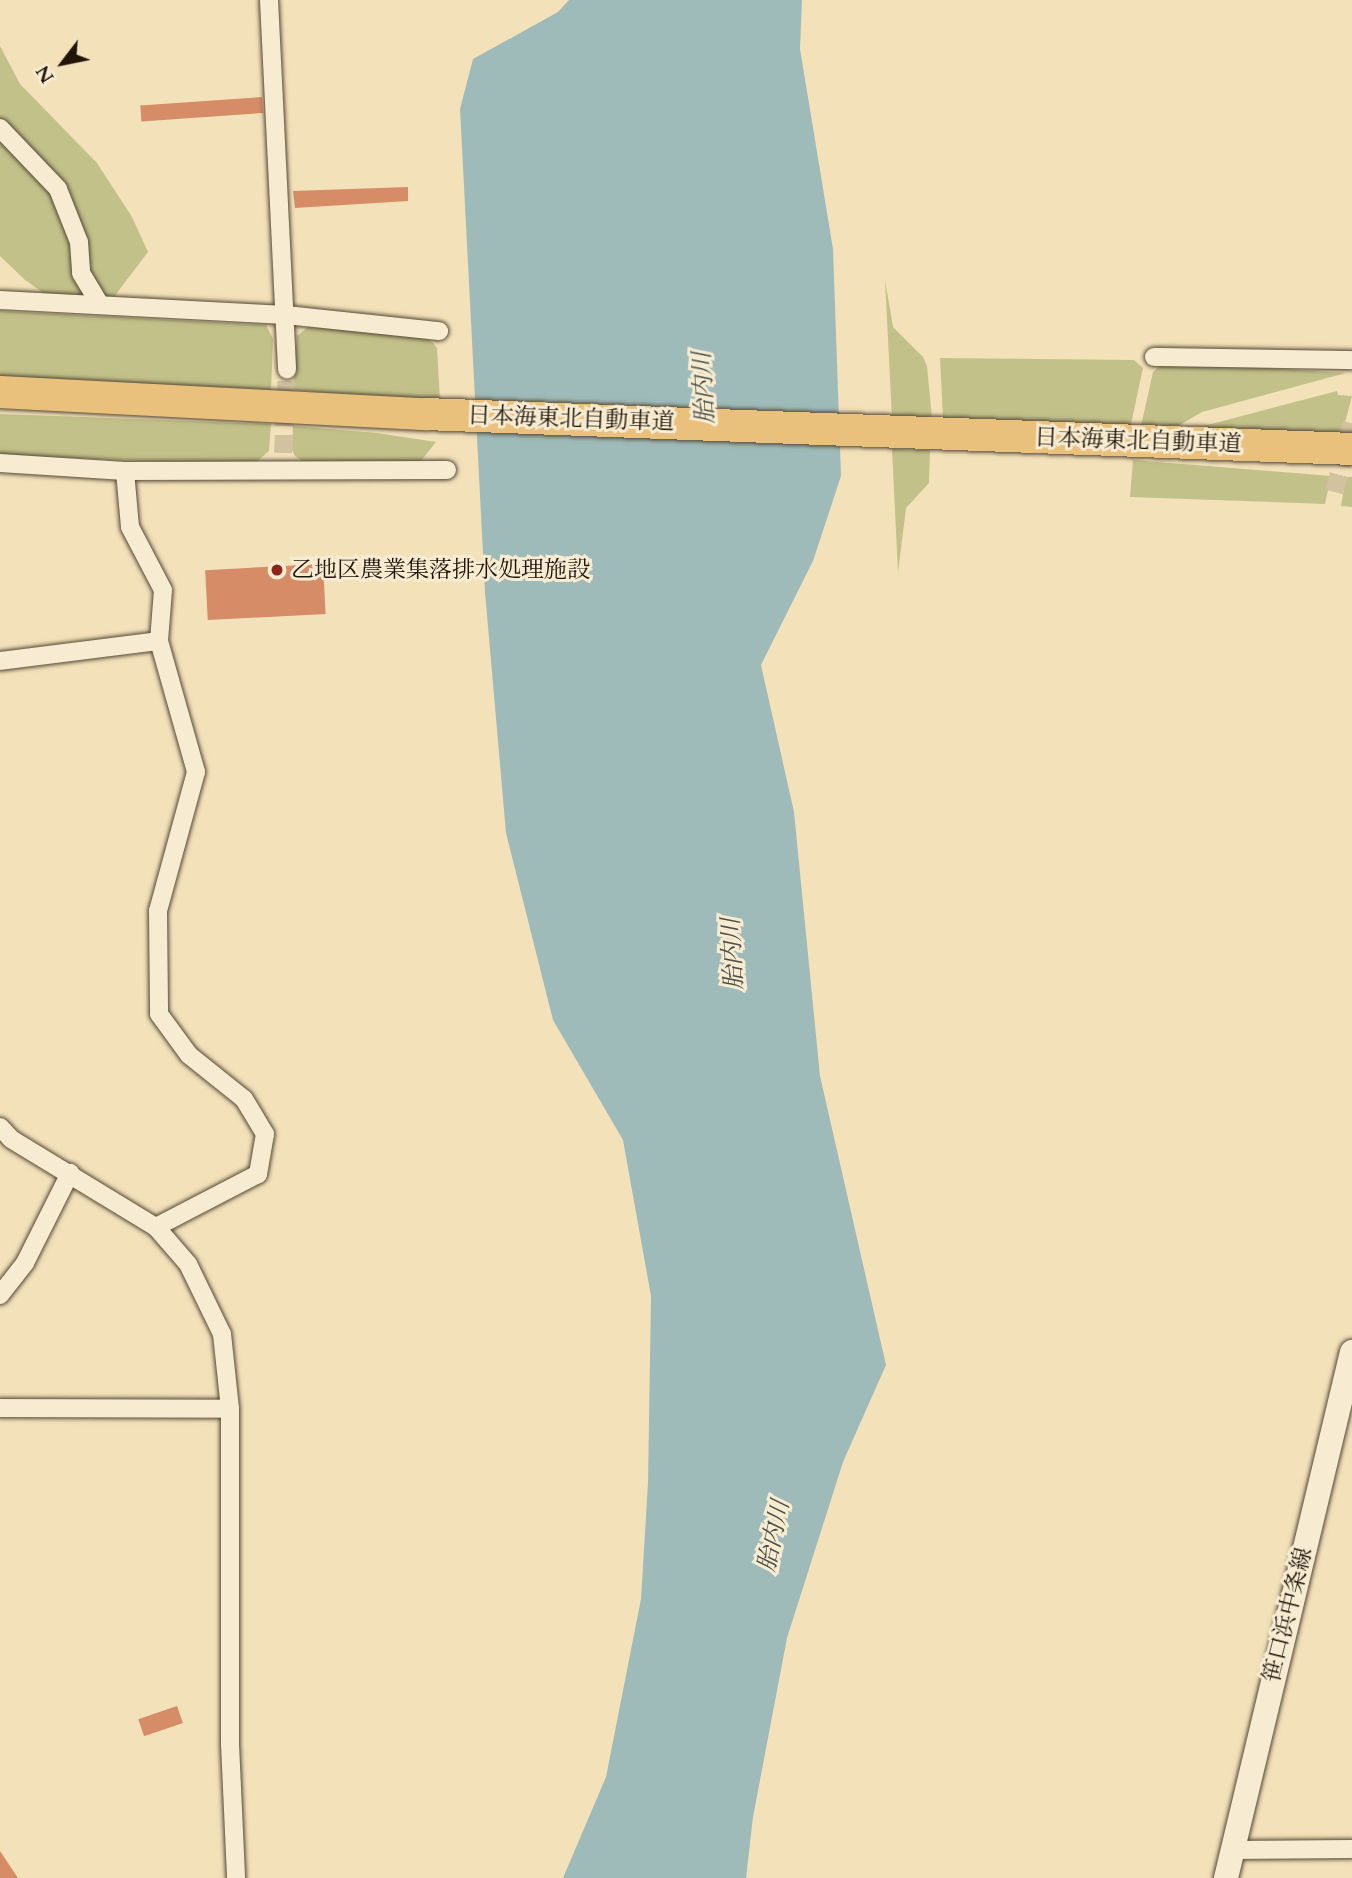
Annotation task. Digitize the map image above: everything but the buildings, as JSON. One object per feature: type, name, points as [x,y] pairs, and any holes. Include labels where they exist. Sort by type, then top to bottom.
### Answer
[{"type":"highway","name":"日本海東北自動車道","points":[[0,392],[396,412],[1352,449]]},
{"type":"main road","name":"笹口浜中条線","points":[[1226,1878],[1352,1352]]},
{"type":"street","points":[[269,0],[287,370]]},
{"type":"street","points":[[0,128],[58,189],[79,242],[81,273],[100,305]]},
{"type":"street","points":[[0,300],[286,315],[439,331]]},
{"type":"street","points":[[1154,357],[1352,360]]},
{"type":"street","points":[[0,463],[125,471],[283,462],[447,470]]},
{"type":"street","points":[[125,471],[130,527],[163,590],[159,640],[196,772],[158,911],[159,1014],[190,1055],[244,1099],[265,1134],[258,1174],[156,1227]]},
{"type":"street","points":[[0,661],[159,640]]},
{"type":"street","points":[[0,1128],[11,1139],[156,1227],[188,1264],[222,1334],[230,1409],[230,1744],[236,1878]]},
{"type":"street","points":[[0,1295],[25,1263],[70,1173]]},
{"type":"street","points":[[0,1408],[230,1409]]},
{"type":"street","points":[[1233,1850],[1352,1849]]},
{"type":"shaded area","points":[[0,46],[20,84],[97,163],[132,217],[148,252],[110,302],[73,314],[25,280],[0,256]]},
{"type":"shaded area","points":[[885,280],[893,327],[923,357],[927,366],[932,418],[892,418]]},
{"type":"shaded area","points":[[0,311],[266,325],[273,339],[271,390],[0,380]]},
{"type":"shaded area","points":[[308,327],[422,337],[432,342],[437,348],[440,401],[293,390],[297,336]]},
{"type":"shaded area","points":[[940,358],[1134,360],[1143,368],[1130,429],[943,419]]},
{"type":"shaded area","points":[[1164,362],[1346,373],[1202,412],[1173,429],[1141,426],[1153,372]]},
{"type":"shaded area","points":[[1337,391],[1338,395],[1352,396],[1342,434],[1199,432],[1200,427]]},
{"type":"shaded area","points":[[0,414],[271,424],[269,451],[254,464],[243,465],[0,455]]},
{"type":"shaded area","points":[[293,426],[377,433],[436,442],[416,467],[308,465],[295,456],[292,450]]},
{"type":"shaded area","points":[[892,449],[930,450],[929,483],[906,508],[898,573]]},
{"type":"shaded area","points":[[1133,460],[1331,476],[1325,504],[1130,497]]},
{"type":"shaded area","points":[[1346,477],[1352,477],[1352,507],[1341,506]]},
{"type":"water","name":"胎内川","points":[[569,0],[802,0],[800,49],[833,249],[841,476],[813,561],[761,665],[794,812],[820,1076],[886,1365],[843,1462],[787,1638],[753,1817],[746,1878],[563,1878],[606,1777],[641,1599],[648,1483],[651,1296],[623,1140],[553,1020],[506,833],[485,592],[460,109],[473,59],[558,12]]},
{"type":"tunnel","points":[[283,453],[287,370]]},
{"type":"tunnel","points":[[1334,492],[1352,423]]},
{"type":"place","name":"乙地区農業集落排水処理施設","points":[[277,570]]}]
